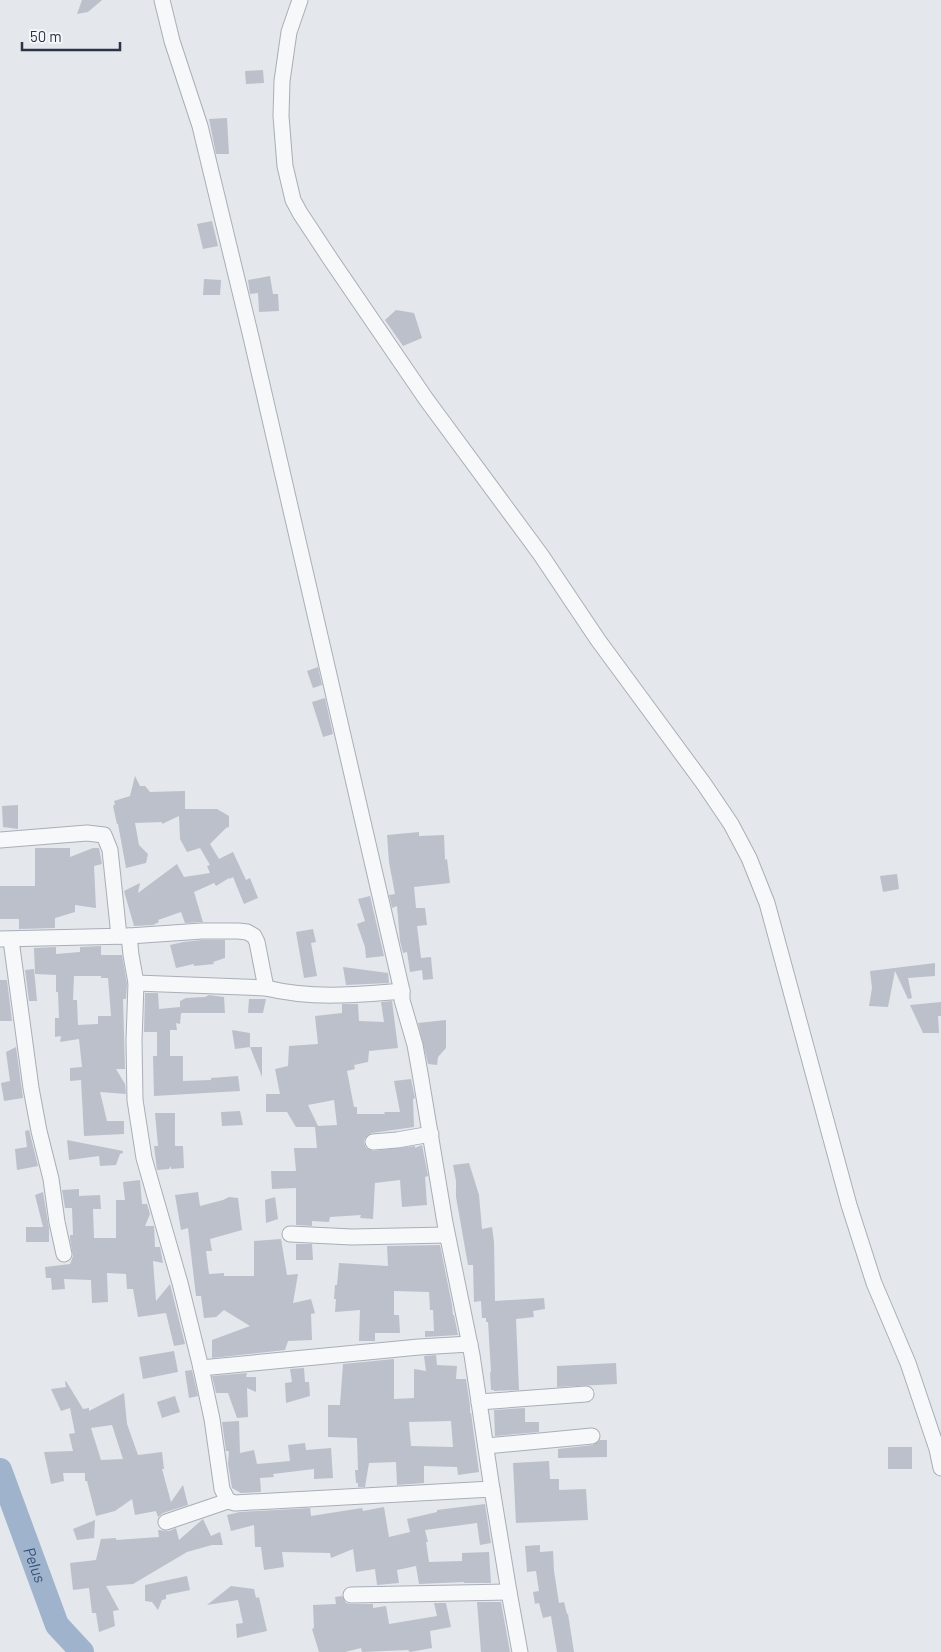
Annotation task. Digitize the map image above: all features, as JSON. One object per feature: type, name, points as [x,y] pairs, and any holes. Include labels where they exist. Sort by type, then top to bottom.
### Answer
[{"type":"street","points":[[162,0],[172,41],[200,126],[242,298],[402,991],[402,1000],[415,1045],[447,1235],[470,1344],[492,1489],[520,1652]]},
{"type":"street","points":[[300,0],[288,32],[282,81],[281,116],[285,166],[294,200],[325,251],[426,399],[541,555],[598,640],[704,784],[731,824],[749,858],[767,903],[849,1205],[874,1283],[908,1363],[937,1449],[941,1468]]},
{"type":"street","points":[[0,840],[87,833],[104,835],[110,850],[124,936],[131,955],[136,983],[134,1040],[135,1100],[144,1158],[180,1283],[201,1368],[212,1419],[222,1489],[228,1501]]},
{"type":"street","points":[[64,1254],[52,1179],[41,1140],[5,940],[202,931],[247,932],[254,936],[257,942],[266,988]]},
{"type":"street","points":[[136,983],[266,988],[279,991],[351,996],[402,991]]},
{"type":"street","points":[[373,1142],[431,1134]]},
{"type":"street","points":[[290,1234],[352,1237],[447,1235]]},
{"type":"street","points":[[201,1368],[470,1344]]},
{"type":"street","points":[[479,1402],[586,1394]]},
{"type":"street","points":[[486,1446],[592,1436]]},
{"type":"street","points":[[166,1522],[228,1501],[235,1503],[492,1489]]},
{"type":"street","points":[[351,1595],[509,1592]]},
{"type":"building","points":[[82,0],[102,0],[88,12],[77,14]]},
{"type":"building","points":[[263,70],[264,83],[246,84],[245,71]]},
{"type":"building","points":[[227,118],[229,154],[216,154],[209,119]]},
{"type":"building","points":[[212,221],[218,246],[203,249],[197,224]]},
{"type":"building","points":[[270,276],[273,294],[278,294],[279,311],[259,312],[258,293],[250,294],[248,280]]},
{"type":"building","points":[[204,279],[221,280],[220,295],[203,295]]},
{"type":"building","points":[[396,310],[414,313],[422,338],[403,346],[385,320]]},
{"type":"building","points":[[318,667],[322,685],[313,688],[307,671]]},
{"type":"building","points":[[325,698],[333,734],[323,737],[312,702]]},
{"type":"building","points":[[135,776],[140,786],[145,786],[150,792],[185,791],[185,809],[217,809],[229,816],[229,827],[210,844],[219,859],[233,852],[246,880],[250,878],[258,898],[244,904],[233,877],[216,886],[214,883],[194,892],[203,922],[185,923],[181,912],[158,920],[159,922],[153,925],[134,926],[124,891],[140,883],[138,893],[177,864],[184,877],[210,873],[207,866],[210,865],[200,848],[187,852],[180,839],[179,816],[162,824],[162,822],[135,823],[139,845],[148,854],[146,863],[126,868],[113,806],[115,804],[114,801],[130,796]]},
{"type":"building","points":[[18,805],[18,829],[3,827],[2,806]]},
{"type":"building","points":[[419,832],[419,836],[444,835],[445,860],[447,859],[450,883],[414,887],[416,908],[425,908],[427,925],[417,926],[421,958],[431,957],[433,979],[423,980],[422,970],[410,972],[407,952],[403,953],[400,941],[397,906],[392,908],[389,895],[395,894],[389,862],[387,835]]},
{"type":"building","points":[[35,848],[70,848],[70,857],[93,848],[99,848],[102,864],[94,866],[96,908],[75,905],[75,912],[55,918],[55,928],[19,929],[19,919],[0,919],[0,886],[35,886]]},
{"type":"building","points":[[897,874],[899,889],[883,892],[880,876]]},
{"type":"building","points":[[370,896],[384,956],[366,958],[365,947],[357,924],[365,921],[358,899]]},
{"type":"building","points":[[313,929],[316,942],[311,943],[317,976],[304,978],[296,932]]},
{"type":"building","points":[[202,940],[225,940],[225,958],[213,962],[214,964],[194,966],[194,964],[176,968],[170,945]]},
{"type":"building","points":[[101,946],[101,955],[122,955],[127,984],[126,999],[123,999],[125,1069],[116,1069],[125,1084],[126,1094],[100,1092],[107,1121],[124,1121],[124,1134],[84,1136],[81,1080],[70,1081],[70,1068],[82,1067],[79,1039],[60,1042],[61,1036],[55,1037],[55,1018],[59,1018],[56,975],[35,974],[34,948],[56,947],[56,954],[80,952],[80,947]],"holes":[[[74,976],[101,976],[101,978],[108,978],[111,1016],[98,1016],[98,1024],[78,1025],[77,1000],[73,1000]]]},
{"type":"building","points":[[935,963],[935,976],[908,978],[912,998],[908,999],[895,971],[888,1007],[869,1006],[872,988],[870,971]]},
{"type":"building","points":[[343,967],[388,973],[389,983],[346,985]]},
{"type":"building","points":[[34,969],[37,1001],[29,1001],[25,970]]},
{"type":"building","points":[[0,980],[7,980],[12,1021],[0,1021]]},
{"type":"building","points":[[145,993],[158,993],[159,1009],[180,1007],[180,1001],[186,998],[209,995],[224,997],[225,1013],[181,1013],[180,1024],[176,1023],[177,1030],[170,1030],[170,1056],[183,1056],[183,1081],[211,1080],[211,1078],[238,1076],[240,1091],[154,1096],[153,1056],[157,1056],[157,1032],[144,1032]]},
{"type":"building","points":[[249,999],[266,999],[263,1013],[248,1013]]},
{"type":"building","points":[[392,1001],[398,1048],[369,1051],[368,1062],[354,1065],[355,1069],[347,1071],[354,1107],[357,1107],[357,1114],[400,1112],[394,1081],[411,1079],[415,1098],[413,1099],[414,1127],[372,1133],[365,1138],[364,1143],[366,1148],[373,1151],[415,1146],[415,1148],[422,1145],[428,1176],[425,1177],[427,1205],[402,1207],[400,1180],[375,1183],[373,1219],[360,1218],[361,1215],[330,1217],[329,1222],[312,1221],[312,1226],[296,1225],[296,1188],[272,1189],[271,1171],[296,1171],[294,1148],[317,1148],[315,1127],[296,1127],[287,1112],[266,1112],[266,1094],[280,1094],[275,1069],[288,1066],[289,1046],[318,1044],[315,1016],[342,1013],[342,1004],[358,1004],[359,1021],[384,1022],[381,1002]],"holes":[[[334,1100],[337,1125],[318,1126],[308,1105]]]},
{"type":"building","points":[[941,1002],[941,1016],[938,1016],[939,1033],[923,1033],[910,1005]]},
{"type":"building","points":[[446,1020],[446,1048],[438,1057],[437,1065],[428,1064],[418,1023]]},
{"type":"building","points":[[232,1030],[250,1033],[250,1047],[235,1049]]},
{"type":"building","points":[[16,1047],[23,1098],[4,1101],[1,1083],[10,1081],[6,1052]]},
{"type":"building","points":[[250,1047],[262,1047],[262,1077]]},
{"type":"building","points":[[240,1111],[243,1125],[222,1126],[221,1112]]},
{"type":"building","points":[[155,1113],[175,1113],[175,1146],[183,1146],[184,1168],[171,1169],[171,1166],[169,1169],[157,1170],[154,1146],[158,1146]]},
{"type":"building","points":[[29,1130],[38,1166],[17,1170],[15,1149],[27,1147],[25,1131]]},
{"type":"building","points":[[67,1140],[123,1151],[123,1153],[120,1154],[116,1165],[100,1166],[99,1156],[69,1160]]},
{"type":"building","points":[[469,1163],[479,1195],[482,1229],[492,1227],[495,1301],[544,1298],[545,1309],[533,1311],[534,1317],[516,1319],[519,1390],[491,1390],[488,1322],[486,1322],[486,1318],[482,1318],[481,1301],[474,1302],[473,1265],[468,1265],[456,1197],[453,1165]]},
{"type":"building","points":[[140,1180],[142,1204],[147,1204],[150,1214],[145,1226],[154,1226],[155,1247],[160,1247],[163,1263],[153,1261],[156,1301],[170,1284],[185,1344],[174,1346],[166,1313],[138,1317],[133,1289],[127,1289],[126,1274],[107,1273],[108,1302],[92,1303],[91,1280],[64,1279],[65,1289],[52,1290],[51,1278],[46,1278],[45,1267],[70,1264],[73,1256],[70,1239],[70,1235],[73,1235],[72,1208],[65,1208],[62,1190],[79,1189],[79,1196],[100,1195],[101,1209],[93,1209],[94,1238],[116,1238],[116,1200],[125,1200],[123,1182]]},
{"type":"building","points":[[43,1192],[49,1228],[49,1242],[26,1242],[26,1227],[43,1227],[35,1195]]},
{"type":"building","points":[[198,1192],[200,1206],[229,1197],[238,1198],[242,1230],[210,1239],[212,1251],[206,1251],[209,1274],[224,1273],[224,1276],[254,1276],[254,1241],[281,1239],[287,1275],[298,1274],[293,1303],[311,1299],[315,1313],[311,1314],[312,1340],[288,1341],[285,1350],[212,1358],[212,1340],[250,1326],[224,1310],[216,1317],[204,1318],[201,1296],[196,1296],[188,1228],[181,1230],[175,1195]]},
{"type":"building","points":[[275,1197],[278,1219],[266,1223],[265,1200]]},
{"type":"building","points":[[296,1244],[312,1244],[313,1260],[296,1260]]},
{"type":"building","points":[[440,1245],[458,1335],[425,1337],[425,1331],[434,1331],[433,1310],[430,1310],[429,1292],[394,1291],[394,1315],[399,1315],[400,1333],[375,1333],[375,1341],[359,1341],[360,1310],[335,1312],[335,1285],[337,1285],[339,1263],[388,1266],[387,1246]]},
{"type":"building","points":[[174,1351],[178,1372],[143,1379],[139,1357]]},
{"type":"building","points":[[436,1355],[437,1365],[457,1366],[456,1379],[466,1379],[479,1472],[458,1475],[457,1467],[424,1466],[424,1483],[397,1485],[396,1462],[369,1463],[365,1487],[358,1487],[355,1470],[358,1470],[357,1438],[328,1437],[328,1405],[340,1405],[343,1364],[394,1359],[394,1399],[414,1398],[414,1369],[426,1371],[424,1356]],"holes":[[[451,1421],[453,1447],[411,1446],[409,1422]]]},
{"type":"building","points":[[616,1363],[617,1384],[557,1387],[557,1366]]},
{"type":"building","points":[[304,1368],[305,1382],[309,1382],[310,1396],[286,1403],[285,1383],[292,1382],[290,1369]]},
{"type":"building","points":[[192,1370],[198,1396],[189,1398],[185,1371]]},
{"type":"building","points":[[247,1373],[246,1377],[256,1377],[256,1392],[247,1388],[248,1417],[237,1418],[228,1393],[216,1393],[212,1376]]},
{"type":"building","points":[[65,1382],[83,1409],[89,1408],[89,1411],[124,1393],[127,1424],[138,1455],[162,1452],[164,1469],[162,1469],[171,1502],[183,1485],[188,1505],[163,1513],[158,1517],[156,1511],[135,1515],[132,1499],[115,1511],[96,1516],[87,1481],[85,1481],[85,1473],[63,1473],[64,1481],[51,1484],[44,1452],[73,1451],[69,1434],[75,1433],[70,1408],[61,1411],[51,1389],[66,1387]],"holes":[[[112,1425],[123,1459],[101,1460],[91,1428]]]},
{"type":"building","points":[[175,1396],[180,1412],[162,1418],[157,1402]]},
{"type":"building","points":[[525,1408],[525,1422],[539,1422],[539,1432],[495,1436],[494,1410]]},
{"type":"building","points":[[239,1421],[240,1453],[254,1450],[257,1464],[290,1461],[288,1445],[305,1443],[306,1450],[331,1448],[333,1478],[314,1479],[314,1469],[273,1474],[274,1477],[260,1478],[261,1492],[241,1493],[232,1488],[228,1464],[229,1451],[226,1451],[222,1422]]},
{"type":"building","points":[[600,1440],[607,1440],[607,1457],[558,1458],[558,1449],[593,1445]]},
{"type":"building","points":[[888,1447],[912,1447],[912,1469],[888,1469]]},
{"type":"building","points":[[549,1461],[550,1479],[559,1479],[559,1490],[586,1489],[588,1520],[516,1523],[513,1463]]},
{"type":"building","points":[[485,1504],[491,1543],[480,1545],[477,1523],[425,1530],[429,1562],[462,1561],[462,1553],[489,1552],[491,1583],[419,1584],[416,1566],[397,1570],[399,1583],[377,1585],[375,1569],[356,1572],[353,1549],[331,1558],[330,1553],[282,1552],[284,1567],[264,1570],[261,1547],[255,1547],[254,1525],[231,1531],[227,1515],[240,1512],[310,1508],[311,1516],[362,1508],[363,1511],[384,1507],[389,1537],[410,1532],[407,1519],[437,1512],[437,1510]]},
{"type":"building","points":[[203,1519],[211,1536],[220,1532],[223,1545],[212,1545],[187,1552],[133,1584],[106,1586],[119,1610],[113,1611],[115,1626],[99,1632],[96,1613],[92,1613],[89,1588],[73,1590],[70,1563],[96,1560],[101,1539],[116,1538],[116,1540],[159,1537],[158,1530],[169,1531],[176,1528],[179,1540]]},
{"type":"building","points":[[95,1520],[94,1538],[77,1540],[73,1529]]},
{"type":"building","points":[[540,1545],[540,1552],[553,1551],[559,1603],[564,1602],[568,1614],[574,1652],[557,1652],[551,1616],[543,1618],[539,1603],[535,1604],[533,1592],[539,1591],[536,1571],[527,1572],[525,1546]]},
{"type":"building","points":[[187,1576],[190,1590],[166,1595],[166,1599],[162,1600],[158,1610],[152,1602],[145,1601],[145,1585]]},
{"type":"building","points":[[231,1586],[254,1589],[256,1598],[259,1597],[267,1631],[237,1638],[236,1624],[243,1623],[238,1600],[207,1605]]},
{"type":"building","points":[[342,1596],[346,1603],[373,1604],[373,1608],[386,1606],[389,1624],[437,1616],[434,1603],[446,1603],[451,1627],[430,1631],[432,1648],[410,1652],[408,1650],[362,1652],[361,1648],[345,1652],[319,1652],[312,1629],[314,1628],[313,1605],[336,1604],[335,1597]]},
{"type":"building","points":[[477,1602],[501,1602],[510,1652],[481,1652]]},
{"type":"waterway","name":"Pelus","points":[[0,1470],[57,1625],[82,1652]]}]
